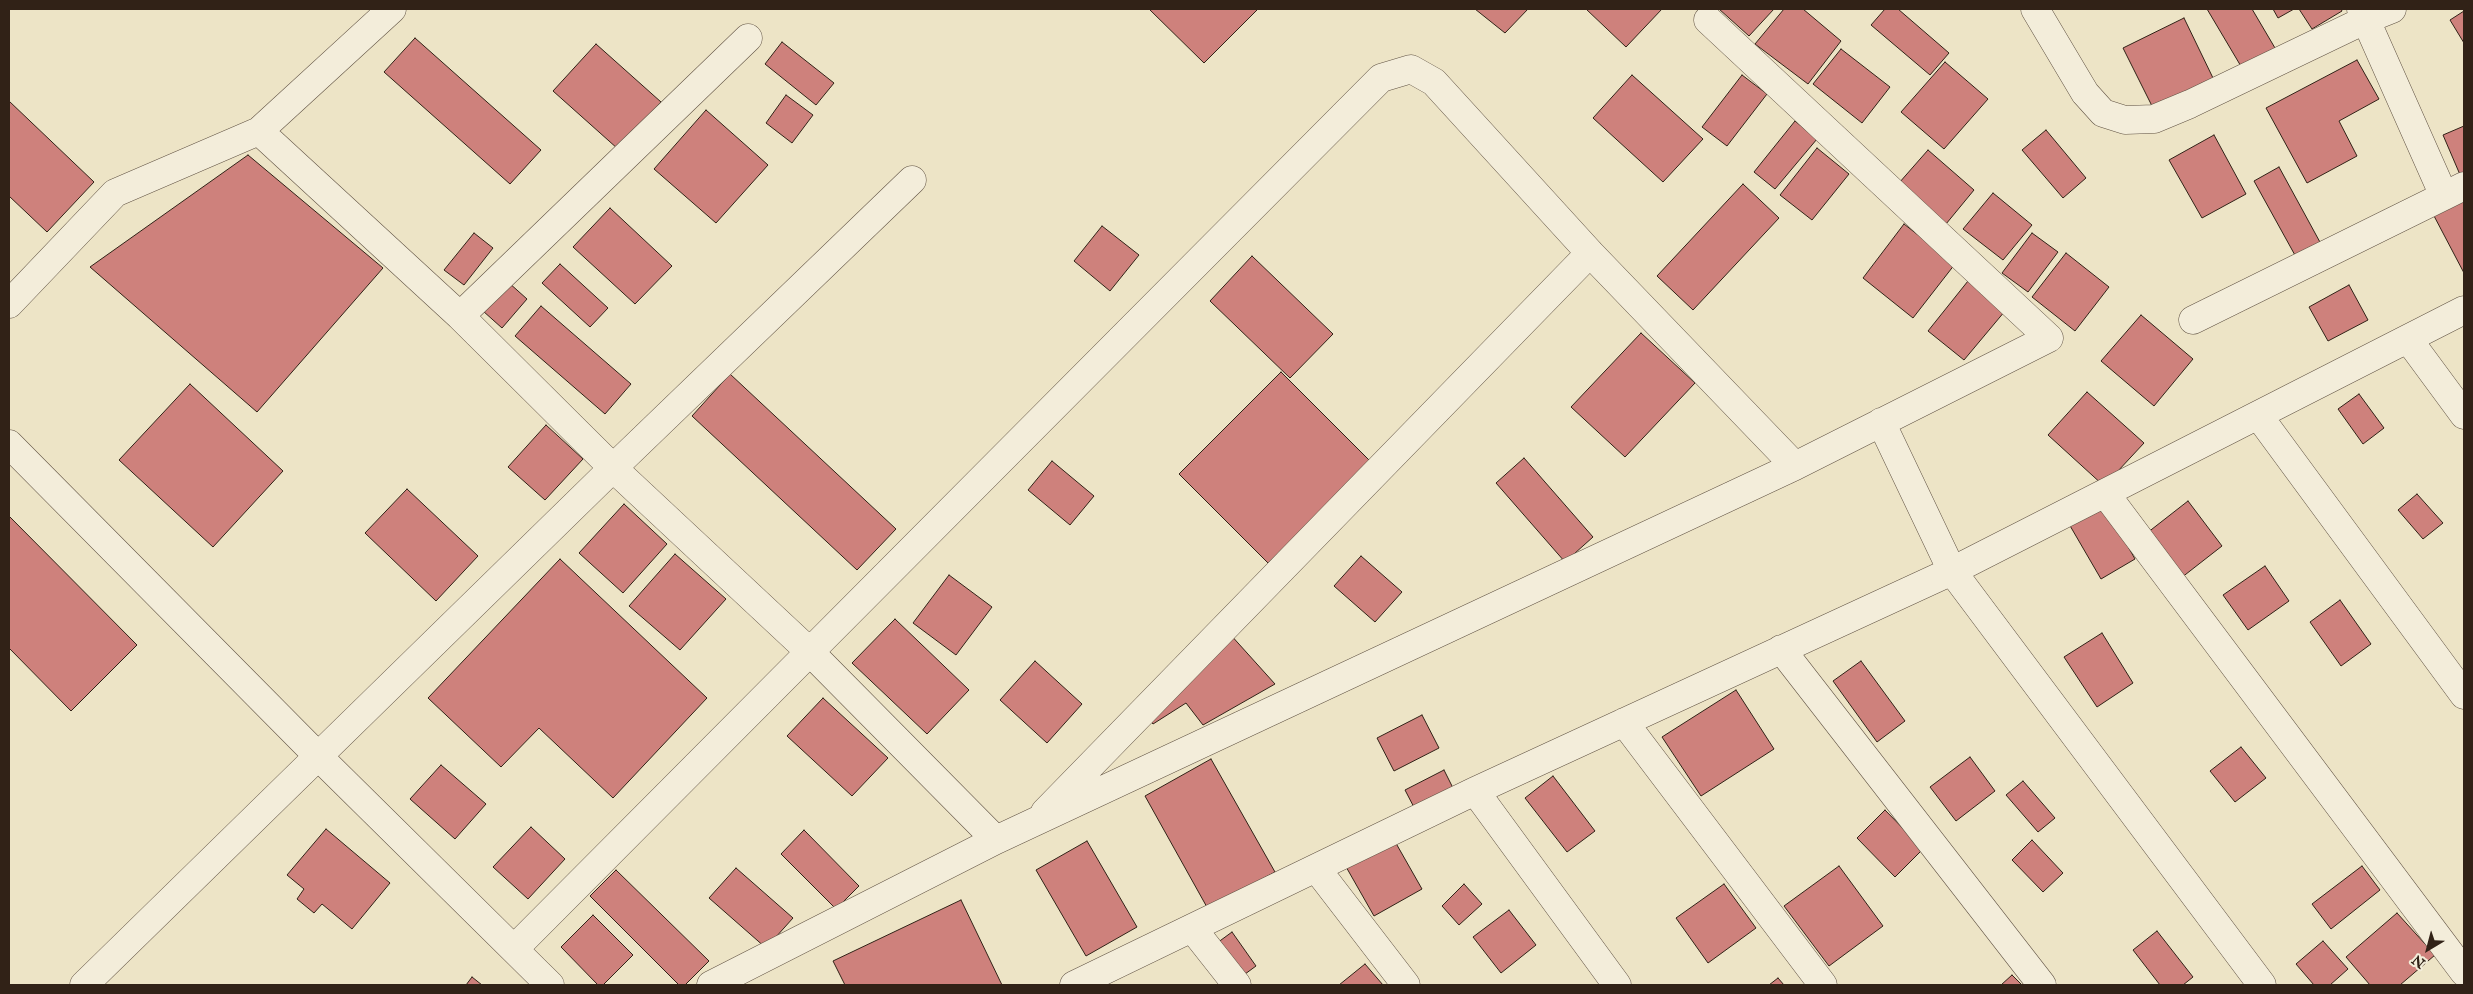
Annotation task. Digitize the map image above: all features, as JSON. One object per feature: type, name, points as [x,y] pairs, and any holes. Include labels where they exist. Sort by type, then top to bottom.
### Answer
[{"type":"street","points":[[9,304],[115,193],[259,130],[392,9]]},
{"type":"street","points":[[2035,9],[2086,93],[2103,113],[2126,120],[2154,119],[2190,104],[2364,14],[2392,9]]},
{"type":"street","points":[[2193,320],[2454,191],[2364,14]]},
{"type":"street","points":[[711,985],[996,840],[1034,824],[1795,466],[2049,338],[1708,20]]},
{"type":"street","points":[[460,316],[748,38]]},
{"type":"street","points":[[515,948],[1381,78],[1411,68],[1434,82],[1590,253],[1795,466]]},
{"type":"street","points":[[259,130],[460,316],[613,468],[810,652],[996,840]]},
{"type":"street","points":[[84,985],[613,468],[912,180]]},
{"type":"street","points":[[1034,824],[1590,253]]},
{"type":"street","points":[[1074,985],[1476,791],[1952,571],[2464,310]]},
{"type":"street","points":[[2408,339],[2464,415]]},
{"type":"street","points":[[2258,415],[2464,695]]},
{"type":"street","points":[[1881,422],[1952,571],[2262,985]]},
{"type":"street","points":[[9,444],[318,756],[515,948],[550,985]]},
{"type":"street","points":[[2105,493],[2464,972]]},
{"type":"street","points":[[1781,649],[2042,985]]},
{"type":"street","points":[[1624,722],[1824,985]]},
{"type":"street","points":[[1476,791],[1618,985]]},
{"type":"street","points":[[1316,868],[1406,985]]},
{"type":"street","points":[[1192,928],[1237,985]]},
{"type":"building","points":[[1149,9],[1258,9],[1204,63]]},
{"type":"building","points":[[1475,9],[1528,9],[1505,33]]},
{"type":"building","points":[[1586,9],[1662,9],[1626,47]]},
{"type":"building","points":[[1719,9],[1774,9],[1749,36]]},
{"type":"building","points":[[1784,9],[1803,9],[1841,41],[1808,84],[1755,44]]},
{"type":"building","points":[[1885,9],[1898,9],[1949,53],[1930,75],[1871,25]]},
{"type":"building","points":[[2207,9],[2252,9],[2275,48],[2242,68]]},
{"type":"building","points":[[2273,9],[2294,9],[2278,18]]},
{"type":"building","points":[[2299,9],[2341,9],[2342,11],[2312,29]]},
{"type":"building","points":[[2464,11],[2464,43],[2450,20]]},
{"type":"building","points":[[2184,18],[2213,78],[2153,108],[2123,48]]},
{"type":"building","points":[[415,38],[541,150],[510,184],[384,72]]},
{"type":"building","points":[[782,42],[834,83],[816,105],[765,64]]},
{"type":"building","points":[[596,44],[661,102],[618,149],[553,91]]},
{"type":"building","points":[[1841,49],[1890,87],[1862,123],[1813,84]]},
{"type":"building","points":[[2357,60],[2379,99],[2339,121],[2357,156],[2307,183],[2266,108]]},
{"type":"building","points":[[1945,62],[1988,99],[1944,149],[1901,112]]},
{"type":"building","points":[[1632,75],[1703,139],[1663,182],[1593,118]]},
{"type":"building","points":[[1742,75],[1767,94],[1727,146],[1702,127]]},
{"type":"building","points":[[786,95],[813,115],[792,143],[766,123]]},
{"type":"building","points":[[9,101],[94,182],[47,232],[9,196]]},
{"type":"building","points":[[706,110],[768,165],[716,223],[654,169]]},
{"type":"building","points":[[1795,121],[1817,139],[1775,189],[1754,172]]},
{"type":"building","points":[[2464,126],[2464,175],[2461,177],[2443,135]]},
{"type":"building","points":[[2046,130],[2086,178],[2063,198],[2022,150]]},
{"type":"building","points":[[2214,135],[2246,194],[2202,218],[2169,160]]},
{"type":"building","points":[[1817,148],[1849,174],[1812,220],[1780,195]]},
{"type":"building","points":[[1928,150],[1974,190],[1946,224],[1899,183]]},
{"type":"building","points":[[248,155],[383,268],[257,412],[90,267]]},
{"type":"building","points":[[2279,167],[2321,244],[2296,257],[2254,181]]},
{"type":"building","points":[[1743,184],[1779,218],[1693,310],[1657,276]]},
{"type":"building","points":[[1993,193],[2032,225],[2003,260],[1963,229]]},
{"type":"building","points":[[2464,198],[2464,273],[2433,214]]},
{"type":"building","points":[[610,208],[672,266],[635,304],[573,247]]},
{"type":"building","points":[[1904,224],[1955,264],[1913,318],[1863,278]]},
{"type":"building","points":[[1102,226],[1139,255],[1110,291],[1074,261]]},
{"type":"building","points":[[474,233],[493,248],[464,285],[444,270]]},
{"type":"building","points":[[2032,233],[2058,252],[2028,292],[2002,273]]},
{"type":"building","points":[[2066,253],[2109,287],[2075,331],[2032,297]]},
{"type":"building","points":[[1252,256],[1333,334],[1290,378],[1210,301]]},
{"type":"building","points":[[560,264],[608,308],[590,327],[542,283]]},
{"type":"building","points":[[1968,281],[2005,311],[1964,360],[1928,331]]},
{"type":"building","points":[[508,282],[527,299],[502,328],[483,311]]},
{"type":"building","points":[[2349,285],[2368,320],[2328,341],[2309,307]]},
{"type":"building","points":[[541,306],[631,384],[605,414],[515,336]]},
{"type":"building","points":[[2141,315],[2193,359],[2154,406],[2101,361]]},
{"type":"building","points":[[1641,333],[1695,383],[1625,457],[1571,407]]},
{"type":"building","points":[[1281,372],[1371,462],[1268,563],[1179,474]]},
{"type":"building","points":[[730,374],[896,529],[857,570],[692,416]]},
{"type":"building","points":[[190,384],[283,471],[213,547],[119,460]]},
{"type":"building","points":[[2087,392],[2144,443],[2104,486],[2048,435]]},
{"type":"building","points":[[2359,394],[2384,428],[2363,444],[2338,409]]},
{"type":"building","points":[[546,425],[583,459],[545,500],[508,467]]},
{"type":"building","points":[[1524,458],[1593,537],[1565,562],[1496,483]]},
{"type":"building","points":[[1052,461],[1094,496],[1070,525],[1028,490]]},
{"type":"building","points":[[407,489],[478,556],[436,601],[365,533]]},
{"type":"building","points":[[2417,494],[2443,523],[2423,539],[2398,510]]},
{"type":"building","points":[[2188,501],[2222,546],[2181,578],[2147,533]]},
{"type":"building","points":[[624,504],[667,544],[623,593],[579,553]]},
{"type":"building","points":[[2104,504],[2135,559],[2101,579],[2069,524]]},
{"type":"building","points":[[9,516],[137,645],[71,711],[9,648]]},
{"type":"building","points":[[675,554],[726,599],[680,650],[629,606]]},
{"type":"building","points":[[1361,556],[1402,592],[1375,622],[1334,586]]},
{"type":"building","points":[[560,559],[707,698],[613,798],[539,728],[501,767],[428,698]]},
{"type":"building","points":[[2265,566],[2289,601],[2248,630],[2223,595]]},
{"type":"building","points":[[949,575],[992,607],[956,655],[913,623]]},
{"type":"building","points":[[2340,600],[2371,644],[2341,666],[2310,622]]},
{"type":"building","points":[[895,619],[969,690],[927,734],[852,663]]},
{"type":"building","points":[[1229,633],[1275,684],[1203,725],[1186,703],[1153,724],[1145,714]]},
{"type":"building","points":[[2102,633],[2133,683],[2097,707],[2064,657]]},
{"type":"building","points":[[1035,661],[1082,704],[1047,743],[1000,700]]},
{"type":"building","points":[[1861,661],[1905,721],[1877,742],[1833,681]]},
{"type":"building","points":[[1736,690],[1774,749],[1701,796],[1662,737]]},
{"type":"building","points":[[823,698],[888,758],[852,796],[787,736]]},
{"type":"building","points":[[1422,715],[1439,748],[1394,771],[1377,738]]},
{"type":"building","points":[[2241,747],[2266,778],[2235,802],[2210,771]]},
{"type":"building","points":[[1970,757],[1995,791],[1956,821],[1930,787]]},
{"type":"building","points":[[1211,759],[1275,872],[1208,909],[1145,796]]},
{"type":"building","points":[[441,765],[486,804],[455,839],[410,799]]},
{"type":"building","points":[[1444,770],[1457,796],[1418,815],[1405,790]]},
{"type":"building","points":[[1553,776],[1595,831],[1567,852],[1525,798]]},
{"type":"building","points":[[2023,781],[2055,818],[2038,832],[2006,795]]},
{"type":"building","points":[[1885,810],[1923,849],[1895,877],[1857,838]]},
{"type":"building","points":[[531,827],[565,859],[528,899],[493,867]]},
{"type":"building","points":[[326,829],[390,883],[352,929],[322,904],[314,913],[297,899],[304,889],[287,875]]},
{"type":"building","points":[[804,830],[859,886],[836,909],[781,854]]},
{"type":"building","points":[[1393,838],[1422,889],[1374,916],[1345,865]]},
{"type":"building","points":[[2032,840],[2063,873],[2043,892],[2012,860]]},
{"type":"building","points":[[1087,841],[1137,927],[1086,956],[1036,870]]},
{"type":"building","points":[[1839,866],[1883,926],[1829,966],[1784,906]]},
{"type":"building","points":[[2362,866],[2380,890],[2331,929],[2312,904]]},
{"type":"building","points":[[736,868],[793,918],[766,948],[709,898]]},
{"type":"building","points":[[616,870],[709,961],[685,985],[679,985],[590,896]]},
{"type":"building","points":[[1464,884],[1482,904],[1459,925],[1442,906]]},
{"type":"building","points":[[1724,884],[1756,928],[1708,963],[1676,918]]},
{"type":"building","points":[[961,900],[1002,985],[845,985],[833,961]]},
{"type":"building","points":[[1509,910],[1536,945],[1501,973],[1473,937]]},
{"type":"building","points":[[2397,913],[2435,955],[2400,985],[2370,985],[2346,957]]},
{"type":"building","points":[[593,915],[633,955],[603,985],[598,985],[561,947]]},
{"type":"building","points":[[2157,931],[2193,977],[2183,985],[2160,985],[2133,950]]},
{"type":"building","points":[[1232,932],[1256,966],[1241,977],[1217,943]]},
{"type":"building","points":[[2323,941],[2348,969],[2330,985],[2314,985],[2296,964]]},
{"type":"building","points":[[1365,964],[1383,985],[1339,985]]},
{"type":"building","points":[[2012,975],[2022,985],[2001,985]]},
{"type":"building","points":[[472,977],[482,985],[466,985]]},
{"type":"building","points":[[1778,978],[1784,985],[1769,985]]}]
